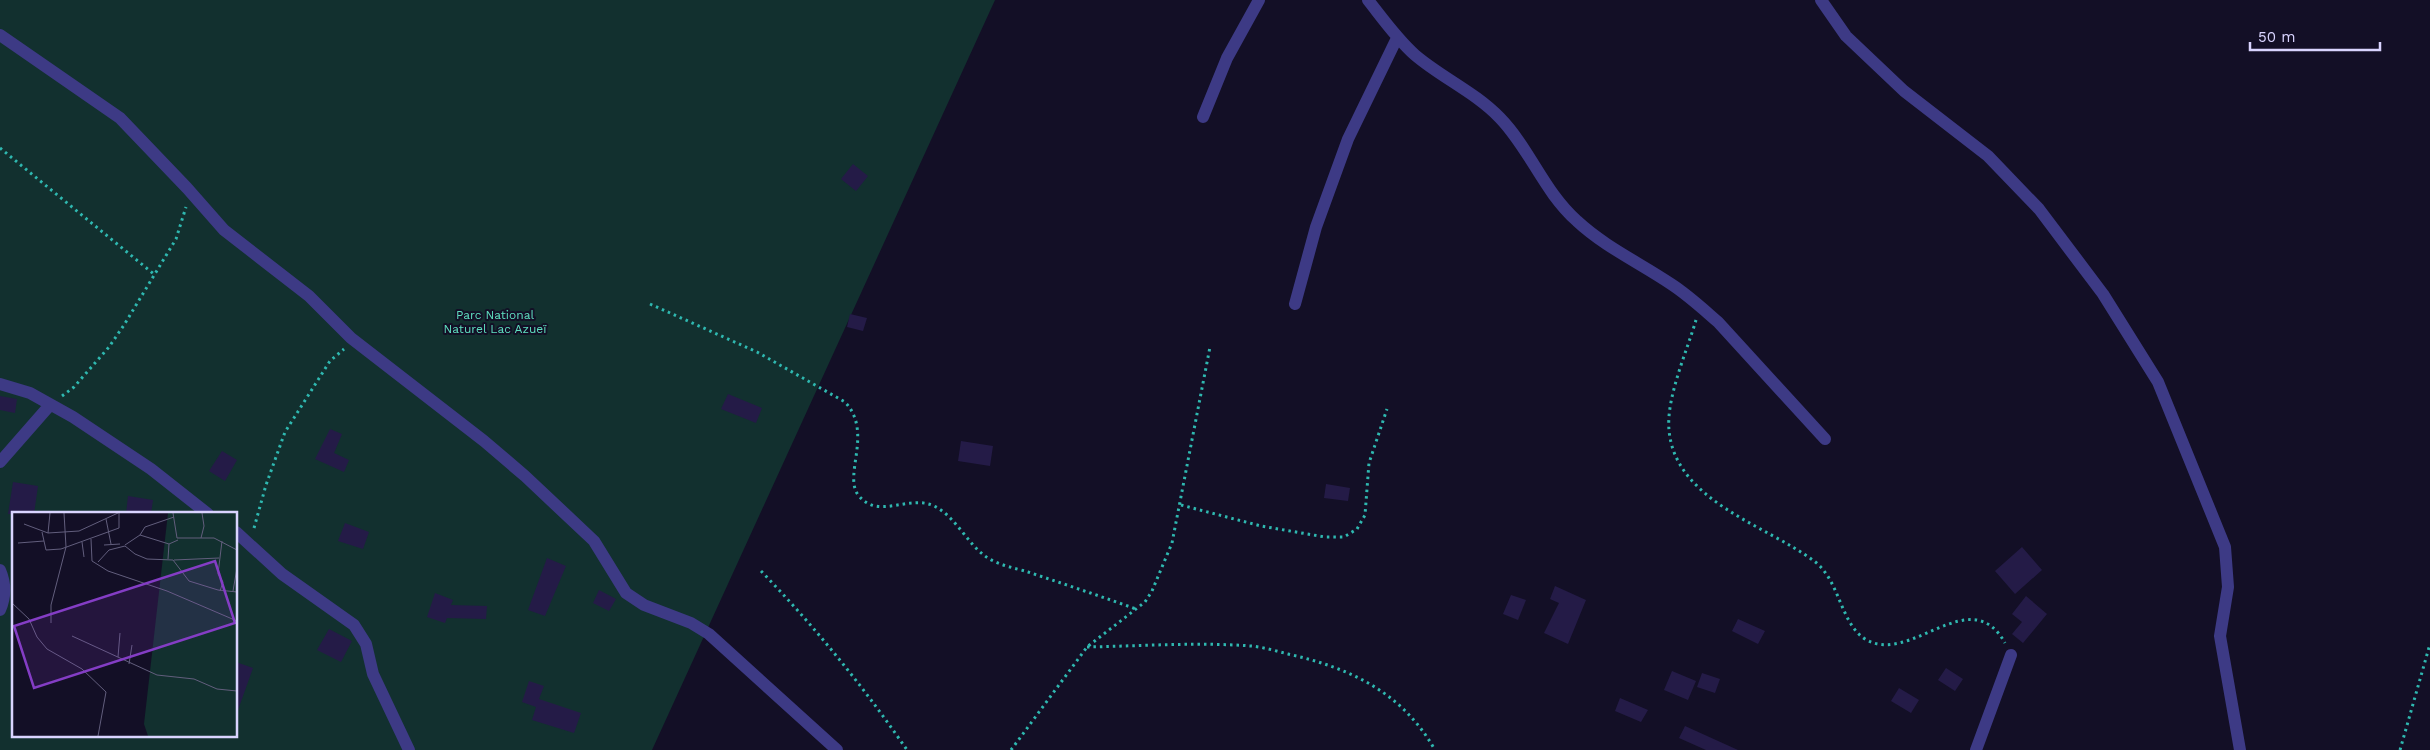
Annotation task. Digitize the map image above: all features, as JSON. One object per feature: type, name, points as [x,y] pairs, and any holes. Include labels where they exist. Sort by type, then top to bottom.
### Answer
[{"type":"street","points":[[1203,118],[1227,58],[1259,0]]},
{"type":"street","points":[[1368,0],[1397,38],[1416,56],[1470,93],[1500,118],[1519,142],[1557,202],[1577,222],[1609,246],[1672,284],[1701,307],[1718,322],[1825,439]]},
{"type":"street","points":[[1821,0],[1846,36],[1904,92],[1988,156],[2039,209],[2103,294],[2158,382],[2225,547],[2228,586],[2220,636],[2240,750]]},
{"type":"street","points":[[0,35],[38,64],[120,118],[191,192],[224,230],[309,296],[355,340],[484,441],[532,482],[594,541],[626,593],[644,605],[691,623],[709,634],[837,750]]},
{"type":"street","points":[[1295,304],[1316,227],[1348,139],[1397,38]]},
{"type":"street","points":[[0,384],[30,393],[73,417],[151,469],[205,512]]},
{"type":"street","points":[[0,462],[50,405]]},
{"type":"street","points":[[238,534],[282,574],[354,625],[366,644],[376,681],[409,750]]},
{"type":"street","points":[[0,570],[4,580],[5,599],[0,610]]},
{"type":"street","points":[[1976,750],[2011,655]]},
{"type":"path","points":[[0,148],[155,275]]},
{"type":"path","points":[[50,405],[74,387],[109,347],[176,239],[191,192]]},
{"type":"path","points":[[650,304],[756,352],[845,402],[852,410],[858,426],[859,446],[854,485],[858,495],[869,504],[881,507],[918,502],[934,506],[986,556],[1136,609]]},
{"type":"path","points":[[1701,307],[1672,399],[1668,429],[1675,455],[1696,486],[1730,511],[1816,562],[1831,579],[1851,623],[1865,639],[1885,645],[1900,643],[1960,620],[1982,622],[1997,629],[2011,655]]},
{"type":"path","points":[[250,543],[266,485],[285,432],[330,361],[355,340]]},
{"type":"path","points":[[1011,750],[1087,647],[1146,602],[1152,591],[1172,543],[1181,505],[1210,347]]},
{"type":"path","points":[[1181,505],[1262,526],[1325,537],[1344,537],[1357,529],[1365,515],[1369,463],[1387,409]]},
{"type":"path","points":[[762,571],[800,612],[846,667],[907,750]]},
{"type":"path","points":[[2400,750],[2430,644]]},
{"type":"path","points":[[1087,647],[1252,646],[1308,658],[1350,672],[1384,692],[1407,713],[1435,750]]},
{"type":"green space","name":"Parc National Naturel Lac Azueï","points":[[0,0],[995,0],[652,750],[0,750]]},
{"type":"building","points":[[853,164],[868,176],[856,191],[841,179]]},
{"type":"building","points":[[850,314],[867,318],[863,331],[847,327]]},
{"type":"building","points":[[728,394],[762,408],[756,423],[721,409]]},
{"type":"building","points":[[0,396],[17,399],[15,413],[0,410]]},
{"type":"building","points":[[330,429],[342,434],[334,453],[349,460],[344,472],[315,459]]},
{"type":"building","points":[[961,441],[993,446],[990,466],[958,461]]},
{"type":"building","points":[[222,451],[237,460],[225,481],[209,471]]},
{"type":"building","points":[[13,482],[38,486],[34,512],[12,512],[12,514],[8,514]]},
{"type":"building","points":[[1326,484],[1350,488],[1348,501],[1324,498]]},
{"type":"building","points":[[128,496],[153,500],[151,512],[126,512]]},
{"type":"building","points":[[345,523],[369,532],[363,549],[338,541]]},
{"type":"building","points":[[2022,547],[2042,570],[2015,594],[1995,571]]},
{"type":"building","points":[[547,558],[566,566],[545,616],[528,610]]},
{"type":"building","points":[[1555,586],[1586,600],[1568,644],[1544,633],[1559,603],[1550,599]]},
{"type":"building","points":[[599,590],[616,599],[609,611],[593,603]]},
{"type":"building","points":[[435,593],[453,600],[451,605],[487,606],[486,619],[447,618],[445,623],[427,617]]},
{"type":"building","points":[[1511,595],[1526,600],[1518,620],[1503,614]]},
{"type":"building","points":[[2026,596],[2047,614],[2023,643],[2012,634],[2022,622],[2012,614]]},
{"type":"building","points":[[1738,619],[1765,631],[1758,644],[1732,631]]},
{"type":"building","points":[[329,629],[352,641],[341,662],[317,650]]},
{"type":"building","points":[[238,663],[253,668],[238,710]]},
{"type":"building","points":[[1946,668],[1963,679],[1955,691],[1938,680]]},
{"type":"building","points":[[1672,671],[1696,681],[1688,700],[1664,690]]},
{"type":"building","points":[[1702,673],[1720,679],[1715,693],[1697,687]]},
{"type":"building","points":[[529,681],[544,686],[539,699],[581,713],[574,733],[532,720],[536,707],[522,702]]},
{"type":"building","points":[[1899,688],[1919,700],[1911,713],[1891,701]]},
{"type":"building","points":[[1620,698],[1648,710],[1641,722],[1615,711]]},
{"type":"building","points":[[1685,726],[1738,750],[1706,750],[1679,738]]}]
